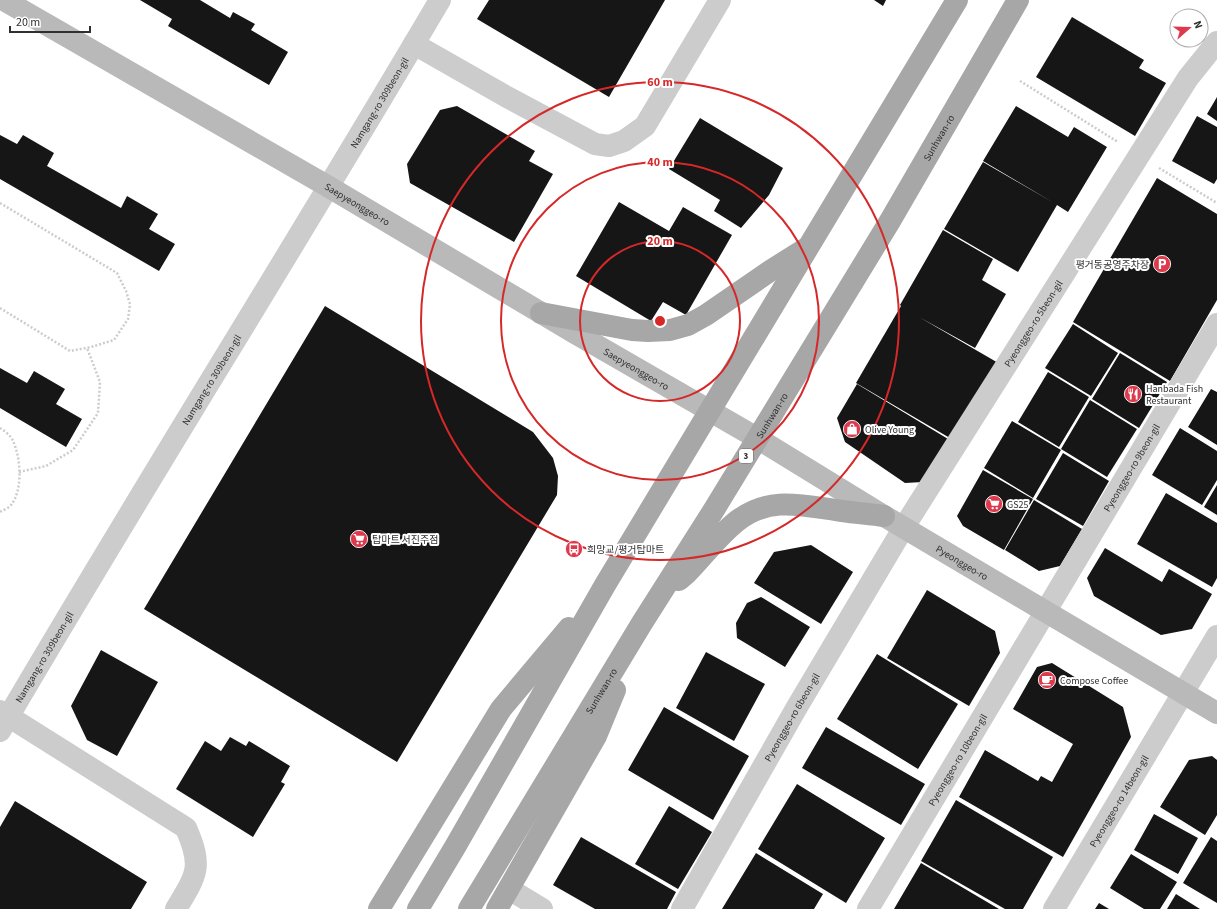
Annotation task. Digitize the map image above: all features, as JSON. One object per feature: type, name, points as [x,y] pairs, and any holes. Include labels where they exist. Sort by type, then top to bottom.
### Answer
[{"type":"main road","points":[[418,909],[605,585],[957,0]]},
{"type":"main road","name":"Sunhwan-ro","points":[[469,909],[659,596],[890,221],[1018,0]]},
{"type":"main road","points":[[541,313],[632,330],[670,330],[688,325],[706,315],[770,271],[808,248]]},
{"type":"main road","points":[[659,596],[686,574],[736,522],[749,513],[764,507],[778,504],[796,504],[842,512],[884,516]]},
{"type":"main road","points":[[379,909],[501,709],[605,585]]},
{"type":"main road","points":[[497,909],[596,736],[642,624]]},
{"type":"street","name":"Saepyeonggeo-ro","points":[[4,0],[329,187],[709,411]]},
{"type":"street","name":"Namgang-ro 309beon-gil","points":[[176,909],[192,881],[197,864],[194,847],[186,828],[3,719],[329,187],[440,0]]},
{"type":"street","points":[[414,44],[594,144],[609,146],[624,141],[645,126],[720,0]]},
{"type":"street","name":"Pyeonggeo-ro 5beon-gil","points":[[904,527],[1188,78],[1217,42]]},
{"type":"street","name":"Pyeonggeo-ro 9beon-gil","points":[[1045,611],[1217,324]]},
{"type":"street","name":"Pyeonggeo-ro","points":[[709,411],[757,438],[884,516],[1217,713]]},
{"type":"street","name":"Pyeonggeo-ro 6beon-gil","points":[[682,909],[797,707],[904,527]]},
{"type":"street","name":"Pyeonggeo-ro 10beon-gil","points":[[868,909],[1045,611]]},
{"type":"street","name":"Pyeonggeo-ro 14beon-gil","points":[[1054,909],[1217,636]]},
{"type":"street","points":[[509,889],[542,909]]},
{"type":"path","points":[[0,203],[117,273],[126,291],[130,304],[128,319],[114,340],[87,348],[70,350],[0,308]]},
{"type":"path","points":[[19,472],[46,466],[73,450],[98,413],[100,382],[87,348]]},
{"type":"path","points":[[0,428],[5,430],[13,440],[18,458],[20,487],[11,506],[0,512]]},
{"type":"building","points":[[140,0],[200,0],[230,18],[233,12],[255,24],[251,30],[288,52],[269,85],[168,26],[172,19]]},
{"type":"building","points":[[489,0],[665,0],[609,97],[477,19]]},
{"type":"building","points":[[874,0],[886,0],[883,6]]},
{"type":"building","points":[[1072,17],[1144,60],[1139,68],[1166,83],[1135,136],[1036,77]]},
{"type":"building","points":[[1217,97],[1217,121],[1207,114]]},
{"type":"building","points":[[457,106],[535,151],[529,161],[553,174],[514,242],[410,183],[407,164],[440,110]]},
{"type":"building","points":[[1016,106],[1068,137],[1074,127],[1107,147],[1068,212],[1057,205],[1018,272],[944,229],[983,162],[1054,203],[983,161]]},
{"type":"building","points":[[1197,116],[1217,127],[1217,179],[1214,184],[1172,161]]},
{"type":"building","points":[[700,118],[783,168],[769,195],[741,228],[714,211],[720,200],[669,169]]},
{"type":"building","points":[[0,135],[17,144],[23,135],[54,153],[47,166],[121,208],[127,196],[158,214],[149,229],[175,244],[159,271],[0,179]]},
{"type":"building","name":"평거동공영주차장","points":[[1157,178],[1217,214],[1217,300],[1170,381],[1073,322]]},
{"type":"building","points":[[619,202],[669,231],[683,207],[732,235],[686,315],[663,302],[651,321],[576,276]]},
{"type":"building","points":[[943,230],[993,259],[982,280],[1006,294],[975,348],[919,317],[1000,364],[955,441],[856,383]]},
{"type":"building","name":"탑마트 서진주점","points":[[325,306],[533,432],[553,458],[558,476],[557,495],[397,762],[144,609]]},
{"type":"building","points":[[1073,324],[1118,353],[1091,396],[1045,368]]},
{"type":"building","points":[[1120,353],[1167,382],[1139,428],[1092,399]]},
{"type":"building","points":[[0,368],[27,383],[34,371],[65,389],[56,404],[82,419],[66,447],[0,408]]},
{"type":"building","points":[[1048,372],[1089,397],[1059,447],[1018,422]]},
{"type":"building","points":[[857,384],[948,439],[923,482],[905,483],[845,442],[837,418]]},
{"type":"building","points":[[1211,389],[1217,392],[1217,445],[1188,427]]},
{"type":"building","points":[[1090,400],[1137,429],[1107,477],[1061,449]]},
{"type":"building","points":[[1012,421],[1061,450],[1033,498],[984,468]]},
{"type":"building","points":[[1180,428],[1217,451],[1217,480],[1202,505],[1152,475]]},
{"type":"building","points":[[1063,453],[1109,481],[1083,526],[1036,499]]},
{"type":"building","points":[[983,470],[1033,499],[1004,550],[963,526],[957,516]]},
{"type":"building","points":[[1217,485],[1217,515],[1204,507]]},
{"type":"building","points":[[1166,493],[1217,523],[1217,578],[1212,587],[1137,544]]},
{"type":"building","points":[[1034,500],[1082,529],[1060,566],[1039,571],[1005,550]]},
{"type":"building","points":[[811,545],[853,572],[821,624],[754,583],[774,552]]},
{"type":"building","points":[[1105,548],[1162,582],[1169,569],[1212,594],[1192,629],[1161,635],[1094,596],[1087,578]]},
{"type":"building","points":[[927,590],[995,631],[1000,653],[969,706],[887,658]]},
{"type":"building","points":[[761,597],[810,627],[785,667],[737,638],[736,623],[747,603]]},
{"type":"building","points":[[101,650],[158,682],[117,756],[87,740],[71,706]]},
{"type":"building","points":[[706,652],[765,684],[734,741],[676,708]]},
{"type":"building","points":[[877,654],[958,704],[918,769],[837,719]]},
{"type":"building","points":[[1052,663],[1123,707],[1131,737],[1063,857],[959,797],[985,750],[1038,781],[1041,776],[1052,782],[1073,744],[1013,709],[1037,667]]},
{"type":"building","points":[[664,707],[749,756],[713,820],[628,770]]},
{"type":"building","points":[[826,727],[925,784],[901,825],[802,768]]},
{"type":"building","points":[[230,737],[246,746],[249,741],[290,766],[281,782],[285,784],[253,837],[176,789],[205,741],[221,751]]},
{"type":"building","points":[[1212,756],[1217,760],[1217,815],[1205,835],[1160,807],[1189,760]]},
{"type":"building","points":[[797,784],[885,838],[846,903],[758,849]]},
{"type":"building","points":[[956,800],[1053,857],[1023,909],[1005,909],[921,861]]},
{"type":"building","points":[[15,801],[147,882],[131,909],[0,909],[0,827]]},
{"type":"building","points":[[669,806],[712,832],[678,889],[635,864]]},
{"type":"building","points":[[1154,814],[1198,838],[1178,874],[1134,850]]},
{"type":"building","points":[[581,837],[676,892],[667,909],[595,909],[553,885]]},
{"type":"building","points":[[1211,837],[1217,841],[1217,903],[1183,883]]},
{"type":"building","points":[[756,853],[823,894],[814,909],[722,909]]},
{"type":"building","points":[[1131,854],[1177,882],[1160,909],[1144,909],[1110,888]]},
{"type":"building","points":[[921,863],[999,909],[894,909]]},
{"type":"building","points":[[1176,894],[1200,909],[1167,909]]},
{"type":"building","points":[[1099,903],[1109,909],[1095,909]]},
{"type":"place","name":"평거동공영주차장","points":[[1162,264]]},
{"type":"place","name":"Hanbada Fish Restaurant","points":[[1133,394]]},
{"type":"place","name":"Olive Young","points":[[852,429]]},
{"type":"place","name":"GS25","points":[[994,504]]},
{"type":"place","name":"탑마트 서진주점","points":[[359,539]]},
{"type":"place","name":"희망교/평거탑마트","points":[[574,549]]},
{"type":"place","name":"Compose Coffee","points":[[1047,680]]}]
